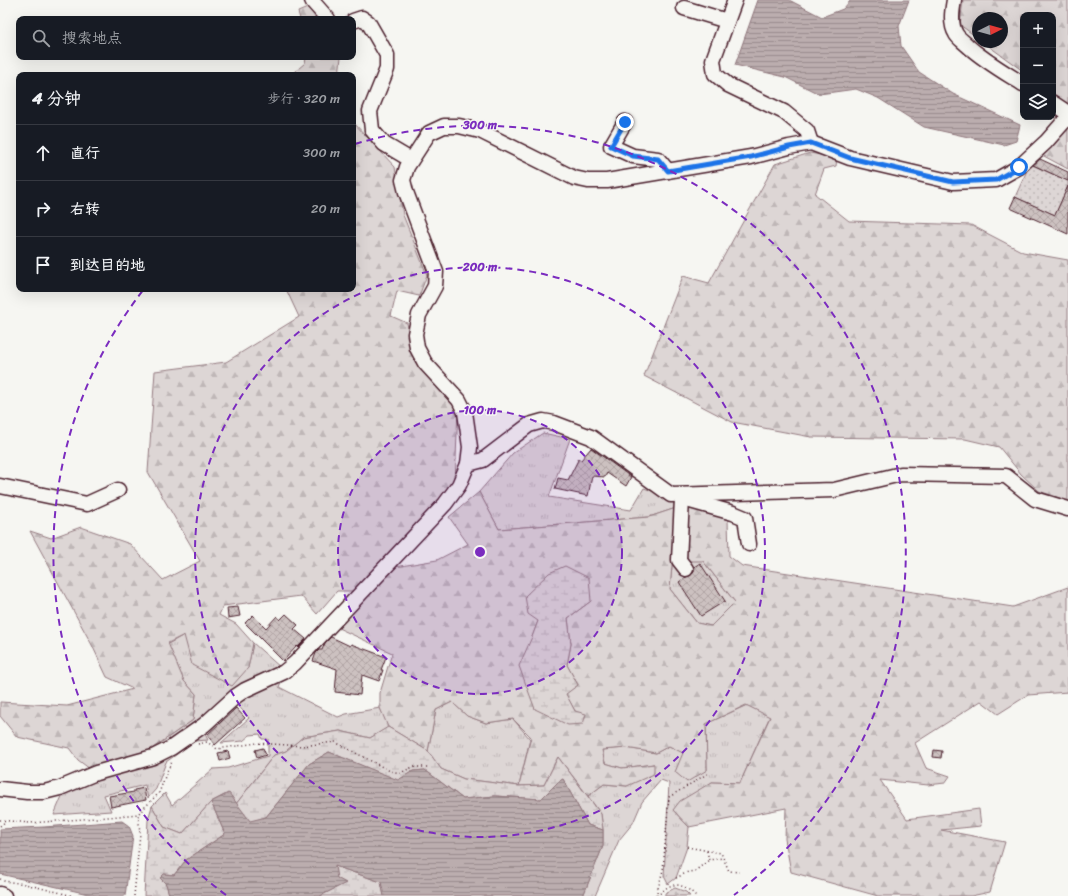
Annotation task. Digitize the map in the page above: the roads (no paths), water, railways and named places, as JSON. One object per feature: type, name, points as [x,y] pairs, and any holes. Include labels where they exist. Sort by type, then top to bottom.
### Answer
[{"type":"street","points":[[312,0],[312,2],[325,16]]},
{"type":"street","points":[[735,0],[713,60],[715,74],[728,85],[784,112],[807,131],[811,143]]},
{"type":"street","points":[[954,0],[952,23],[958,37],[976,53],[1020,82]]},
{"type":"street","points":[[684,8],[727,21]]},
{"type":"street","points":[[356,20],[362,18],[368,22],[387,54],[387,69],[370,112],[372,130],[384,144],[411,160]]},
{"type":"street","points":[[1056,105],[1068,113]]},
{"type":"street","points":[[0,789],[44,792],[60,788],[96,773],[153,757],[171,748],[204,725],[236,696],[245,690],[284,672],[305,652],[445,504],[459,485],[468,464],[470,446],[465,412],[459,400],[425,363],[417,348],[415,334],[418,315],[435,286],[436,272],[406,192],[403,180],[407,167],[429,133],[444,126],[459,126],[480,131],[574,178],[588,182],[607,181],[751,157],[811,143],[850,158],[953,182],[996,180],[1019,167],[1046,142],[1068,117]]},
{"type":"street","points":[[625,122],[611,146],[633,156],[658,159],[668,171]]},
{"type":"street","points":[[468,464],[484,460],[529,425],[543,421],[554,423],[591,437],[676,497],[734,513],[745,518],[749,544]]},
{"type":"street","points":[[676,497],[834,490],[901,474],[1006,476],[1035,499],[1068,509]]},
{"type":"street","points":[[0,486],[87,504],[118,490]]},
{"type":"street","points":[[676,497],[679,560],[686,569]]},
{"type":"street","points":[[0,894],[4,896]]}]
